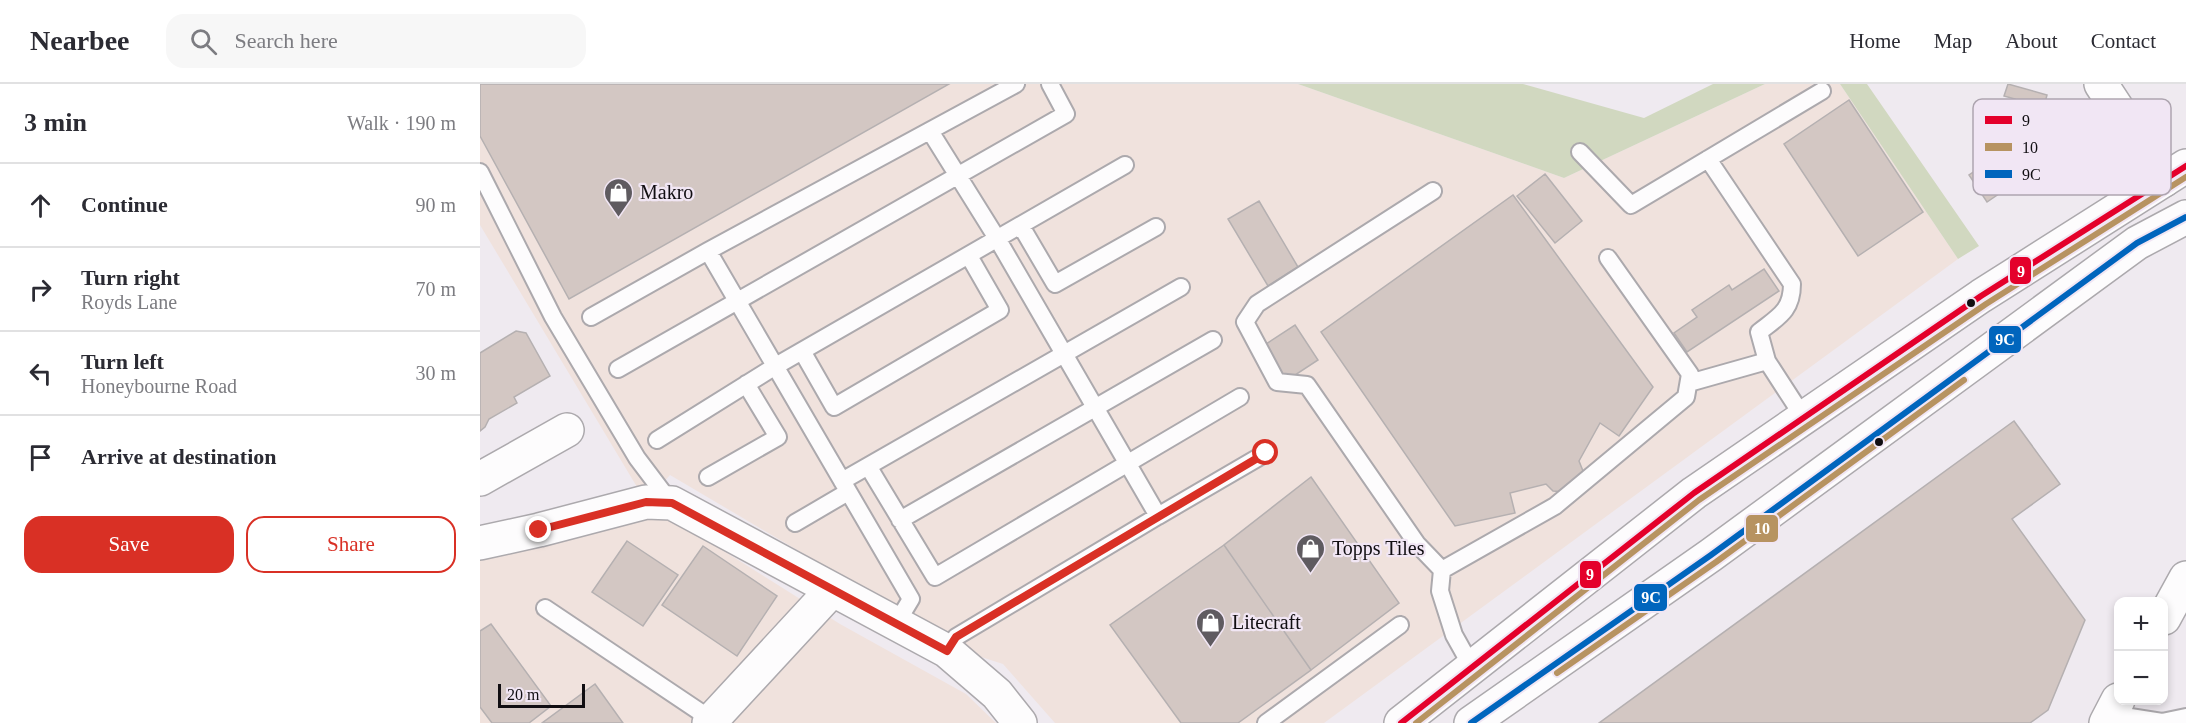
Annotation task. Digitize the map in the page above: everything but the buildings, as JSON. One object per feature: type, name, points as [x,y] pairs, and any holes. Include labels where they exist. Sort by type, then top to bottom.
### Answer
[{"type":"main road","points":[[2101,84],[2113,99]]},
{"type":"main road","points":[[1401,723],[1473,669],[1694,493],[1981,296],[2140,195]]},
{"type":"main road","points":[[1471,723],[1711,555],[2137,243],[2186,217]]},
{"type":"main road","points":[[480,479],[567,430]]},
{"type":"main road","points":[[480,543],[646,502],[672,503],[831,591],[947,651],[997,694],[1020,723]]},
{"type":"main road","points":[[2168,609],[2186,578]]},
{"type":"main road","points":[[711,722],[831,591]]},
{"type":"lane","points":[[591,317],[1016,84]]},
{"type":"lane","points":[[618,369],[1066,114],[1050,84]]},
{"type":"lane","points":[[1580,152],[1631,205],[1822,91]]},
{"type":"lane","points":[[930,130],[956,176],[998,240],[1158,516]]},
{"type":"lane","points":[[1708,159],[1792,284],[1792,299],[1782,313],[1759,332],[1767,362],[1804,418]]},
{"type":"lane","points":[[657,440],[802,351],[1125,165]]},
{"type":"lane","points":[[480,172],[553,317],[637,458],[672,503]]},
{"type":"lane","points":[[1433,191],[1257,304],[1245,322],[1277,382],[1307,385],[1417,544],[1442,570],[1440,591],[1454,635],[1473,669]]},
{"type":"lane","points":[[1021,226],[1055,284],[1156,227]]},
{"type":"lane","points":[[708,251],[774,368],[911,599],[896,624]]},
{"type":"lane","points":[[802,351],[834,407],[1000,310],[969,256]]},
{"type":"lane","points":[[1442,570],[1555,506],[1686,397],[1690,374],[1608,258]]},
{"type":"lane","points":[[795,523],[845,487],[868,466],[1181,287]]},
{"type":"lane","points":[[900,520],[1213,340]]},
{"type":"lane","points":[[1689,383],[1767,362]]},
{"type":"lane","points":[[708,477],[778,437],[746,384]]},
{"type":"lane","points":[[868,466],[935,577],[1240,397]]},
{"type":"lane","points":[[947,651],[956,637],[1266,453]]},
{"type":"lane","points":[[545,608],[711,722]]},
{"type":"lane","points":[[1266,723],[1400,625]]},
{"type":"lane","points":[[2112,712],[2162,722],[2186,717]]},
{"type":"shaded area","points":[[480,84],[1298,84],[1564,178],[1765,84],[1840,84],[1958,259],[1324,723],[1055,723],[1003,664],[975,655],[670,475],[646,502],[480,225]]},
{"type":"shaded area","points":[[646,502],[840,624],[966,694],[996,723],[480,723],[480,543]]},
{"type":"green space","points":[[1298,84],[1523,84],[1644,118],[1713,84],[1765,84],[1564,178]]},
{"type":"green space","points":[[1840,84],[1867,84],[1979,246],[1958,259]]},
{"type":"transit line","name":"9","points":[[2171,176],[2186,166]]},
{"type":"transit line","name":"10","points":[[2171,187],[2186,177]]},
{"type":"transit line","name":"9","points":[[1401,723],[1694,493],[1981,296],[2140,195]]},
{"type":"transit line","name":"10","points":[[1416,723],[1699,500],[1986,304],[2158,195]]},
{"type":"transit line","name":"9C","points":[[1471,723],[1711,555],[2137,243],[2186,217]]},
{"type":"transit line","name":"10","points":[[1557,673],[1716,562],[1964,380]]},
{"type":"place","name":"Makro","points":[[619,218]]},
{"type":"place","name":"Topps Tiles","points":[[1311,574]]},
{"type":"place","name":"Litecraft","points":[[1211,648]]},
{"type":"route","points":[[539,530],[646,502],[672,503],[831,591],[947,651],[956,637],[1266,453]]}]
